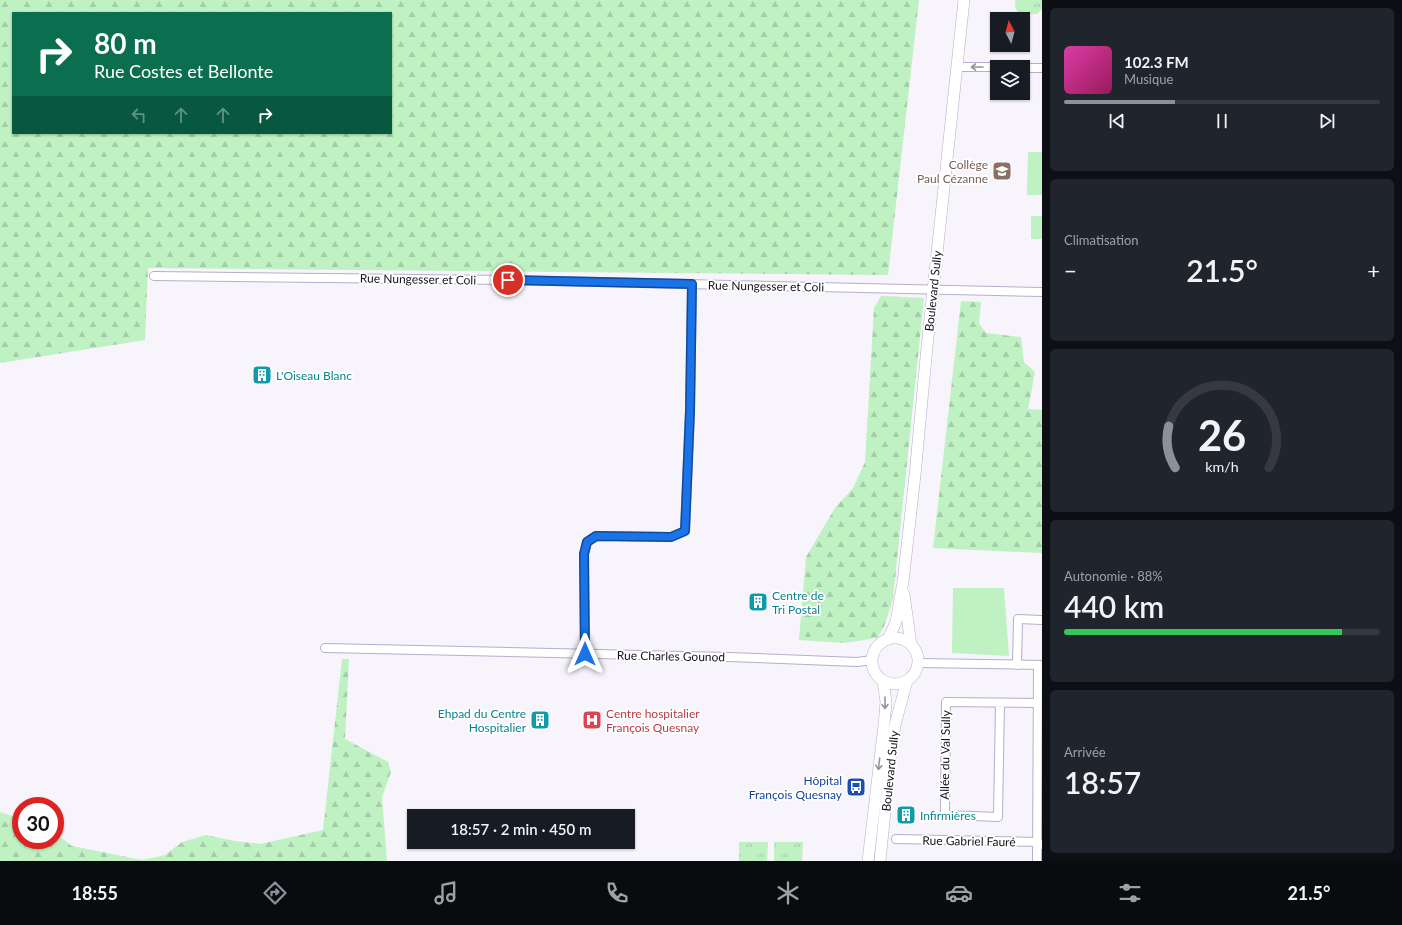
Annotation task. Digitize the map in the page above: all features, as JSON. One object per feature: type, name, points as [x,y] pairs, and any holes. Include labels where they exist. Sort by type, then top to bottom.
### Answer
[{"type":"street","name":"Boulevard Sully","points":[[903,582],[964,0]]},
{"type":"street","points":[[958,67],[990,67]]},
{"type":"street","points":[[1030,68],[1042,68]]},
{"type":"street","name":"Rue Nungesser et Coli","points":[[154,276],[516,280],[1042,292]]},
{"type":"street","points":[[585,654],[584,554],[587,542],[596,536],[671,537],[685,531],[690,411],[692,284]]},
{"type":"street","points":[[888,640],[900,639],[911,645],[916,650],[918,663],[917,670],[913,677],[907,682],[895,684],[883,681],[875,672],[872,660],[877,648],[888,640],[896,622],[903,582]]},
{"type":"street","points":[[903,582],[911,645]]},
{"type":"street","points":[[1017,665],[1018,619],[1042,620]]},
{"type":"street","name":"Rue Charles Gounod","points":[[325,648],[729,657],[857,662],[872,660]]},
{"type":"street","points":[[918,663],[1040,665],[1037,703],[1040,844],[1037,861]]},
{"type":"street","name":"Boulevard Sully","points":[[868,861],[885,717],[886,702],[883,681]]},
{"type":"street","name":"Boulevard Sully","points":[[880,861],[892,741],[907,682]]},
{"type":"street","name":"Allée du Val Sully","points":[[1000,703],[998,817],[948,815],[945,813],[946,702],[1037,703]]},
{"type":"street","name":"Rue Gabriel Fauré","points":[[896,839],[1040,844]]},
{"type":"green space","points":[[0,0],[919,0],[888,275],[148,268],[145,340],[0,363]]},
{"type":"green space","points":[[1015,0],[1042,0],[1042,9],[1037,14],[1030,14],[1030,12],[1018,12]]},
{"type":"green space","points":[[1028,152],[1042,152],[1042,195],[1027,195]]},
{"type":"green space","points":[[1031,216],[1042,216],[1042,239],[1031,239]]},
{"type":"green space","points":[[881,296],[924,298],[893,599],[883,629],[877,638],[844,643],[799,640],[806,557],[835,508],[853,488],[865,462],[874,308]]},
{"type":"green space","points":[[961,301],[981,302],[979,323],[986,333],[1021,337],[1024,362],[1035,372],[1028,409],[1042,410],[1042,553],[933,548]]},
{"type":"green space","points":[[953,588],[1004,588],[1009,656],[952,653]]},
{"type":"green space","points":[[342,659],[349,659],[345,739],[388,762],[391,772],[382,797],[387,861],[0,861],[0,812],[12,816],[12,849],[64,849],[64,840],[72,846],[142,860],[165,855],[182,842],[206,835],[260,844],[323,830]]},
{"type":"green space","points":[[739,842],[768,842],[767,861],[739,861]]},
{"type":"green space","points":[[774,842],[803,842],[802,861],[774,861]]},
{"type":"place","name":"Collège Paul Cézanne","points":[[1002,171]]},
{"type":"place","name":"L'Oiseau Blanc","points":[[262,375]]},
{"type":"place","name":"Centre de Tri Postal","points":[[758,602]]},
{"type":"place","name":"Ehpad du Centre Hospitalier","points":[[540,720]]},
{"type":"place","name":"Centre hospitalier François Quesnay","points":[[592,720]]},
{"type":"place","name":"Hôpital François Quesnay","points":[[856,787]]},
{"type":"place","name":"Infirmières","points":[[906,815]]},
{"type":"route","points":[[508,280],[692,284],[690,411],[685,531],[671,537],[596,536],[587,542],[584,554],[585,654]]}]
